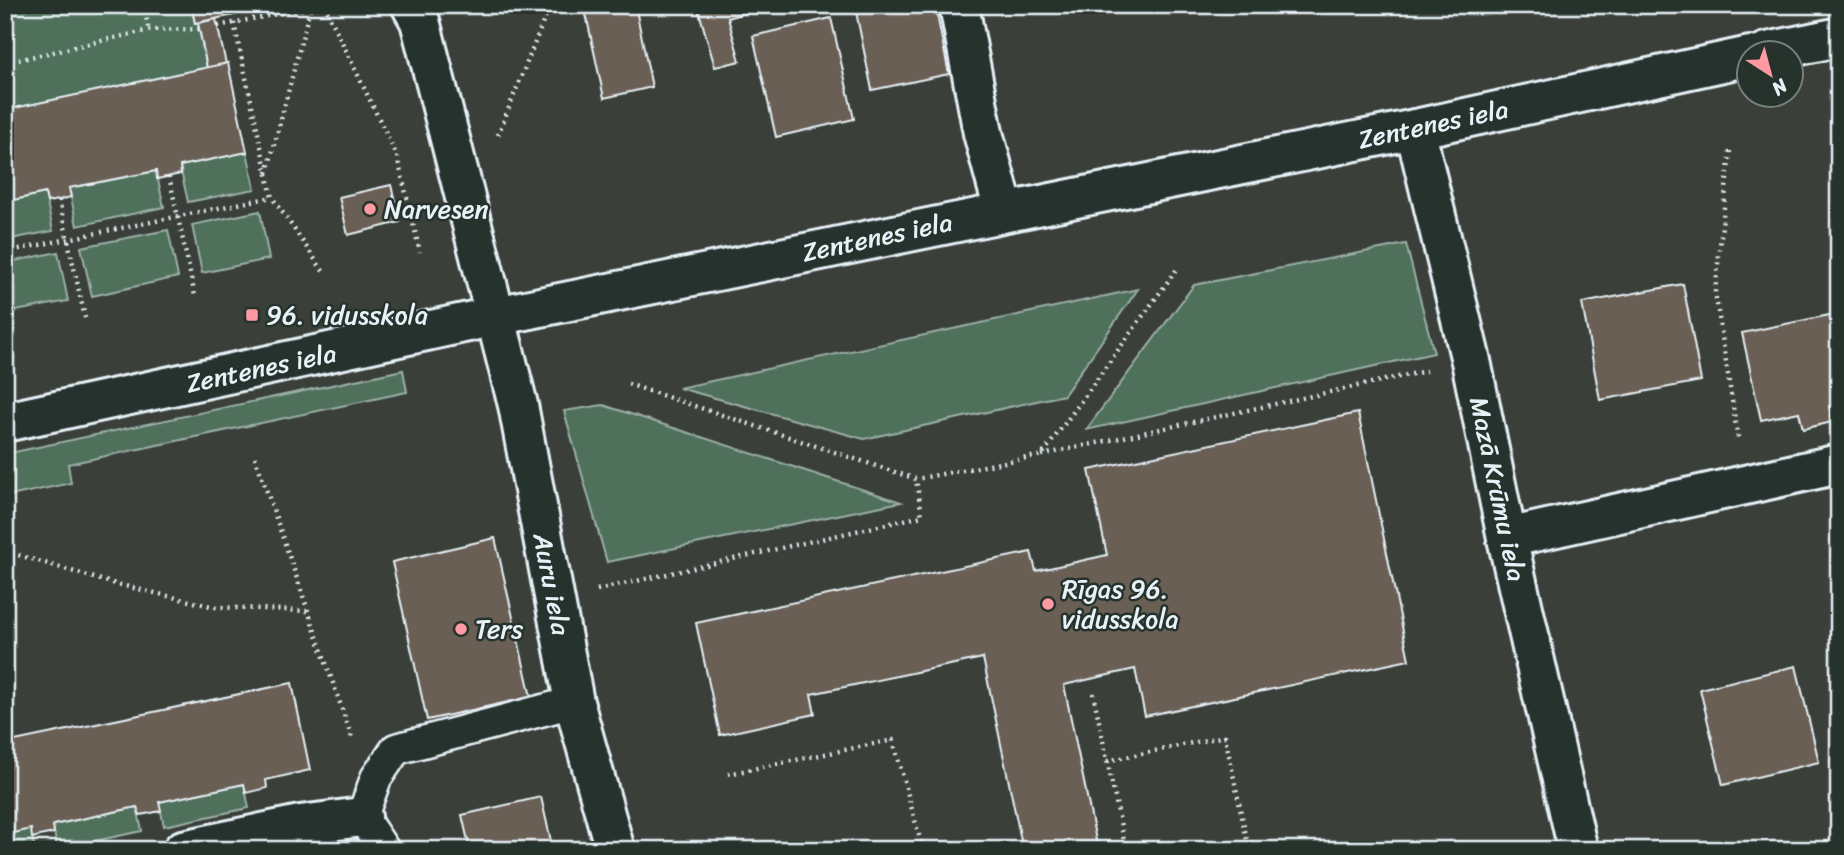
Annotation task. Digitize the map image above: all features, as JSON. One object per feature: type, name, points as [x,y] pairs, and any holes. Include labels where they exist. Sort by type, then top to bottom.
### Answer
[{"type":"street","name":"Auru iela","points":[[411,5],[420,21],[518,405],[574,702],[615,850]]},
{"type":"street","points":[[959,5],[983,133],[1004,211]]},
{"type":"street","points":[[1806,44],[1839,37]]},
{"type":"street","name":"Zentenes iela","points":[[5,422],[496,316],[1415,129],[1736,59]]},
{"type":"street","name":"Mazā Krūmu iela","points":[[1415,129],[1471,361],[1507,538],[1578,850]]},
{"type":"street","points":[[1507,538],[1838,464]]},
{"type":"street","points":[[183,850],[300,825],[362,817]]},
{"type":"lane","points":[[384,850],[362,817],[376,778],[396,749],[574,702]]},
{"type":"path","points":[[143,5],[149,30]]},
{"type":"path","points":[[218,26],[323,5],[397,156],[420,252]]},
{"type":"path","points":[[493,147],[550,5]]},
{"type":"path","points":[[267,175],[310,8]]},
{"type":"path","points":[[234,23],[272,197],[323,271]]},
{"type":"path","points":[[5,62],[149,30],[199,29]]},
{"type":"path","points":[[1730,151],[1715,292],[1745,485]]},
{"type":"path","points":[[169,176],[195,296]]},
{"type":"path","points":[[5,252],[272,197]]},
{"type":"path","points":[[59,200],[85,318]]},
{"type":"path","points":[[1042,455],[1177,268]]},
{"type":"path","points":[[628,384],[916,479],[1042,455],[1471,361]]},
{"type":"path","points":[[255,457],[349,733],[376,778]]},
{"type":"path","points":[[555,600],[922,516],[916,479]]},
{"type":"path","points":[[5,551],[108,582],[215,607],[307,611]]},
{"type":"path","points":[[1093,693],[1126,850]]},
{"type":"path","points":[[1107,761],[1225,736],[1249,850]]},
{"type":"path","points":[[728,774],[893,740],[923,850]]},
{"type":"green space","points":[[5,5],[191,5],[195,23],[198,23],[207,68],[5,110]]},
{"type":"green space","points":[[247,152],[255,189],[188,202],[180,166]]},
{"type":"green space","points":[[156,171],[164,207],[77,226],[69,188]]},
{"type":"green space","points":[[45,193],[53,231],[5,240],[5,202]]},
{"type":"green space","points":[[260,211],[269,259],[202,273],[192,225]]},
{"type":"green space","points":[[168,230],[178,277],[92,296],[81,247]]},
{"type":"green space","points":[[1406,244],[1434,353],[1086,430],[1194,285]]},
{"type":"green space","points":[[58,252],[68,301],[5,313],[5,263]]},
{"type":"green space","points":[[1138,289],[1064,395],[864,439],[679,388]]},
{"type":"green space","points":[[403,370],[407,392],[68,464],[71,483],[5,497],[5,454]]},
{"type":"green space","points":[[603,405],[901,502],[607,562],[564,411]]},
{"type":"green space","points":[[244,784],[249,808],[164,826],[159,802]]},
{"type":"green space","points":[[137,807],[142,831],[57,849],[53,825]]},
{"type":"green space","points":[[31,829],[35,850],[5,850],[5,835]]},
{"type":"building","points":[[191,5],[282,5],[195,23]]},
{"type":"building","points":[[584,5],[635,5],[652,87],[604,98]]},
{"type":"building","points":[[697,5],[772,5],[728,18],[740,61],[715,67]]},
{"type":"building","points":[[935,5],[949,74],[872,90],[855,7]]},
{"type":"building","points":[[831,18],[854,119],[776,137],[753,36]]},
{"type":"building","points":[[216,19],[226,64],[207,68],[198,23]]},
{"type":"building","points":[[228,63],[247,152],[180,166],[181,174],[157,179],[156,171],[69,188],[71,197],[59,200],[47,202],[45,193],[5,202],[5,110]]},
{"type":"building","name":"Narvesen","points":[[391,185],[400,222],[348,235],[339,197]]},
{"type":"building","points":[[1683,284],[1701,381],[1600,400],[1582,303]]},
{"type":"building","points":[[1839,313],[1839,404],[1829,406],[1832,422],[1803,429],[1799,412],[1761,420],[1742,333]]},
{"type":"building","points":[[1358,413],[1409,660],[1145,716],[1135,669],[1064,685],[1098,850],[1023,850],[983,658],[811,694],[815,714],[720,735],[696,623],[1031,552],[1036,571],[1107,555],[1089,470]]},
{"type":"building","name":"Ters","points":[[495,538],[531,697],[427,720],[392,562]]},
{"type":"building","points":[[1796,666],[1819,762],[1723,785],[1700,689]]},
{"type":"building","points":[[292,683],[310,770],[266,780],[267,788],[246,793],[244,784],[159,802],[161,811],[140,815],[137,807],[53,825],[54,833],[32,838],[31,829],[5,835],[5,743]]},
{"type":"building","points":[[541,797],[553,850],[470,850],[462,815]]},
{"type":"place","name":"Narvesen","points":[[370,209]]},
{"type":"place","name":"96. vidusskola","points":[[252,315]]},
{"type":"place","name":"Rīgas 96. vidusskola","points":[[1048,604]]},
{"type":"place","name":"Ters","points":[[461,629]]}]
